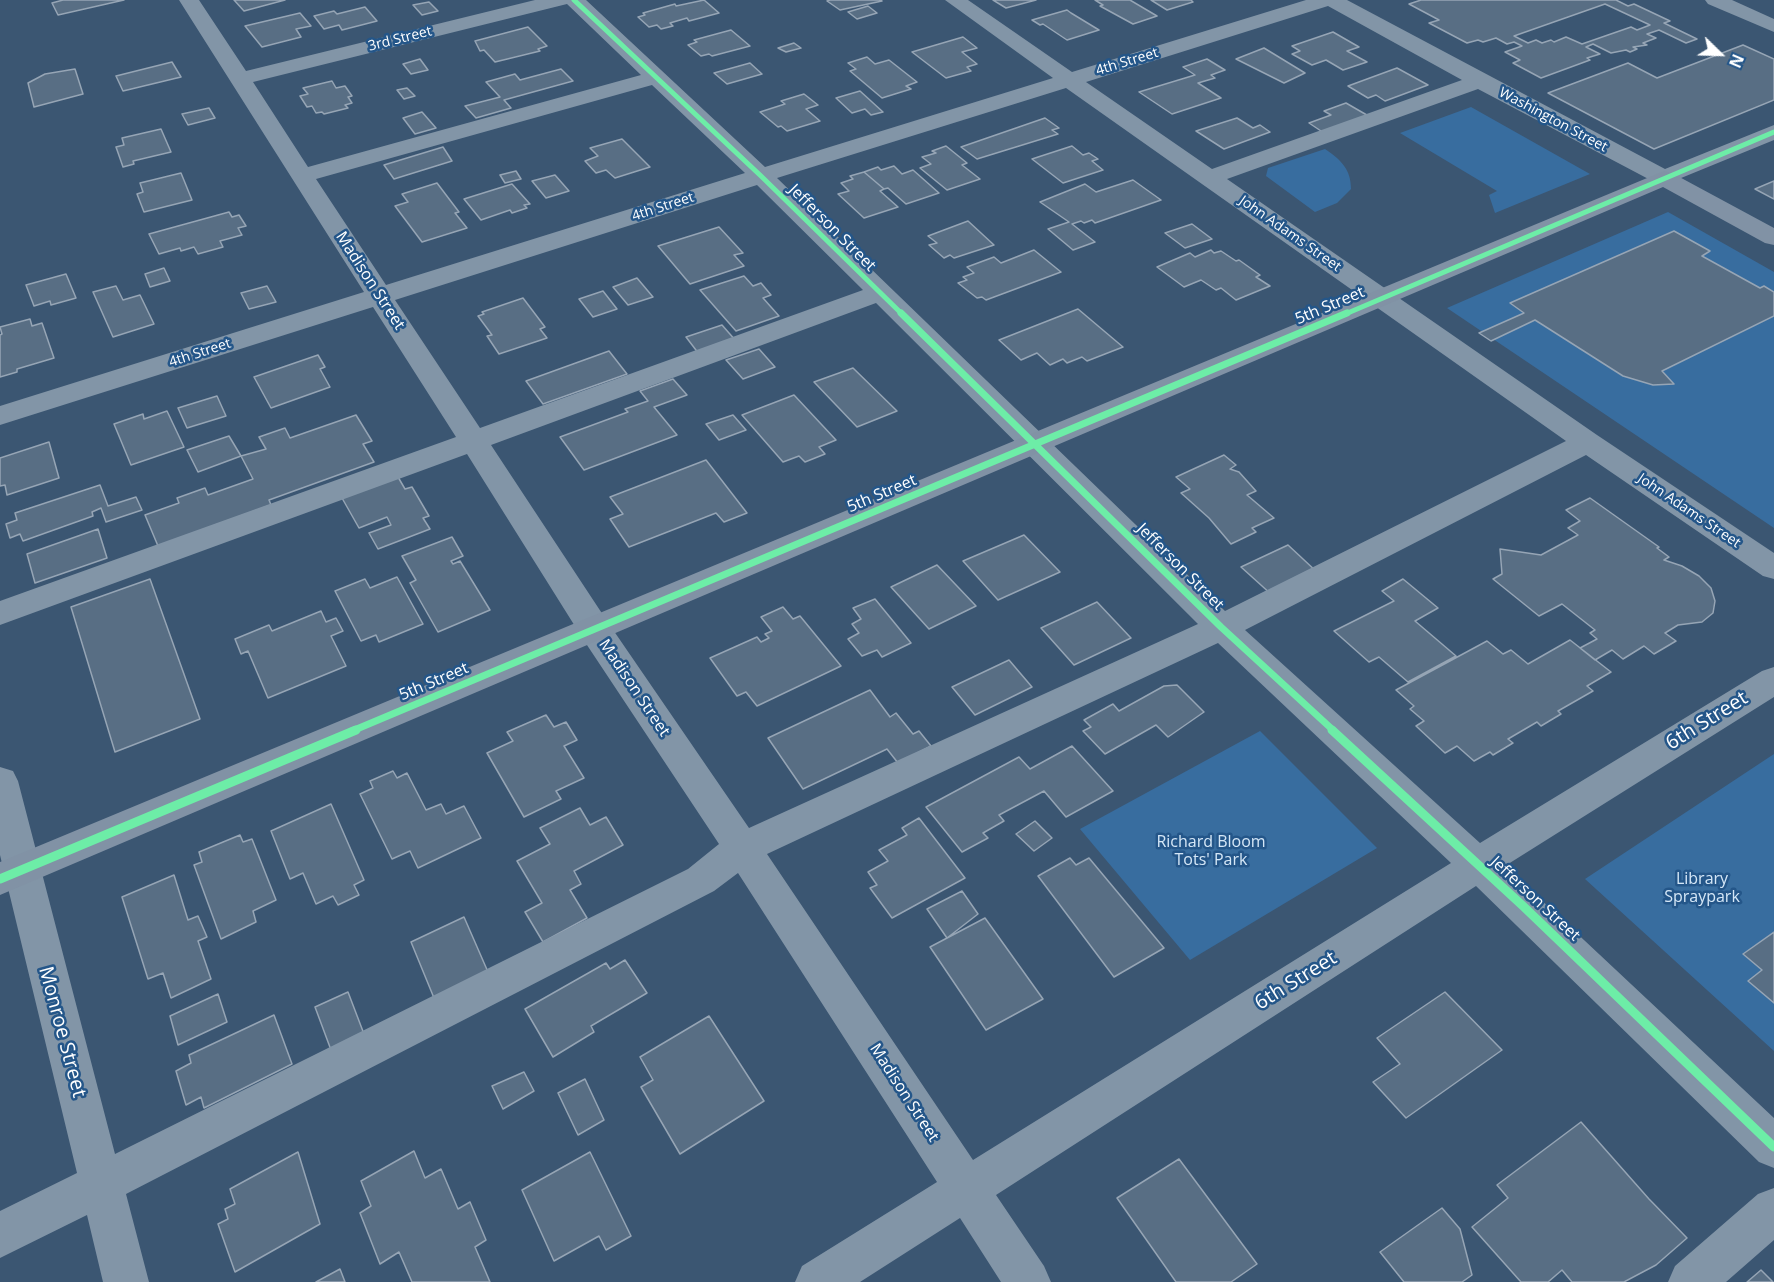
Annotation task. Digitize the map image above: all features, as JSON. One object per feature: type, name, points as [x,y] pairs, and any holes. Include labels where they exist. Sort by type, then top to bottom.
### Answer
[{"type":"main road","name":"Washington Street","points":[[1664,178],[1774,238]]},
{"type":"main road","name":"5th Street","points":[[10,874],[1382,299],[1664,178]]},
{"type":"street","name":"Madison Street","points":[[189,0],[595,630],[742,848],[1028,1282]]},
{"type":"street","name":"3rd Street","points":[[240,79],[559,0]]},
{"type":"street","name":"Jefferson Street","points":[[574,0],[654,78],[761,176],[1221,627],[1479,865],[1774,1147]]},
{"type":"street","name":"John Adams Street","points":[[955,0],[1587,442],[1774,568]]},
{"type":"street","name":"4th Street","points":[[0,417],[761,176],[1328,0]]},
{"type":"street","name":"Washington Street","points":[[1332,0],[1479,81],[1664,178]]},
{"type":"street","points":[[1715,0],[1774,26]]},
{"type":"street","points":[[302,176],[654,78]]},
{"type":"street","points":[[1210,177],[1479,81]]},
{"type":"street","name":"5th Street","points":[[1664,178],[1774,132]]},
{"type":"street","points":[[0,613],[880,293]]},
{"type":"street","points":[[0,1235],[701,880],[742,848],[1221,627],[1587,442]]},
{"type":"street","name":"6th Street","points":[[818,1282],[1479,865],[1530,829],[1774,680]]},
{"type":"street","name":"Monroe Street","points":[[0,781],[10,874],[102,1184],[126,1282]]},
{"type":"street","points":[[1691,1282],[1774,1210]]},
{"type":"green space","points":[[1471,107],[1590,174],[1495,213],[1489,195],[1497,191],[1400,133]]},
{"type":"green space","points":[[1325,149],[1340,161],[1347,170],[1351,182],[1351,189],[1337,203],[1315,212],[1266,176],[1268,168]]},
{"type":"green space","points":[[1668,212],[1774,272],[1774,528],[1447,308]]},
{"type":"green space","name":"Richard Bloom Tots' Park","points":[[1260,731],[1377,848],[1190,960],[1080,829]]},
{"type":"green space","name":"Library Spraypark","points":[[1774,754],[1774,1051],[1585,879]]},
{"type":"building","points":[[63,0],[124,0],[58,15],[52,3]]},
{"type":"building","points":[[234,0],[285,0],[244,11]]},
{"type":"building","points":[[704,0],[719,13],[689,21],[687,18],[670,23],[673,26],[661,29],[657,25],[649,27],[638,17],[645,15],[643,13],[675,4],[676,6]]},
{"type":"building","points":[[993,0],[1036,0],[1006,8]]},
{"type":"building","points":[[1095,0],[1130,0],[1157,16],[1133,24],[1100,6],[1103,5]]},
{"type":"building","points":[[1151,0],[1191,0],[1193,2],[1167,10]]},
{"type":"building","points":[[1421,0],[1616,0],[1628,6],[1634,4],[1670,21],[1664,23],[1697,39],[1686,43],[1659,30],[1647,34],[1656,38],[1643,43],[1647,45],[1633,47],[1637,49],[1630,52],[1626,50],[1611,53],[1593,44],[1586,47],[1600,54],[1541,78],[1513,63],[1520,60],[1505,52],[1522,46],[1514,42],[1507,44],[1496,38],[1467,43],[1429,23],[1439,20],[1409,4]],"holes":[[[1605,4],[1650,25],[1637,30],[1631,27],[1582,44],[1566,37],[1554,42],[1551,40],[1542,43],[1536,40],[1528,43],[1514,36]]]},
{"type":"building","points":[[827,1],[882,1],[840,10]]},
{"type":"building","points":[[429,2],[438,11],[422,15],[413,5]]},
{"type":"building","points":[[868,6],[877,13],[857,19],[848,12]]},
{"type":"building","points":[[365,7],[377,21],[342,30],[339,25],[324,29],[314,16],[334,11],[337,14]]},
{"type":"building","points":[[1067,10],[1099,30],[1067,40],[1043,24],[1040,25],[1032,20]]},
{"type":"building","points":[[300,13],[311,26],[296,29],[301,37],[262,47],[245,26]]},
{"type":"building","points":[[528,27],[547,46],[538,49],[540,51],[495,62],[484,50],[480,51],[475,41]]},
{"type":"building","points":[[731,30],[750,46],[712,56],[709,54],[701,56],[688,45],[697,42],[694,40]]},
{"type":"building","points":[[1333,32],[1359,47],[1347,51],[1367,62],[1343,70],[1326,60],[1312,65],[1292,54],[1300,51],[1292,46]]},
{"type":"building","points":[[963,37],[977,48],[962,52],[977,64],[967,67],[971,71],[946,78],[912,52]]},
{"type":"building","points":[[794,43],[801,48],[786,52],[778,48]]},
{"type":"building","points":[[1743,45],[1774,59],[1774,100],[1654,149],[1548,93],[1628,63],[1657,78]]},
{"type":"building","points":[[1264,48],[1305,73],[1284,83],[1236,59]]},
{"type":"building","points":[[867,57],[875,64],[889,60],[917,82],[906,86],[911,89],[882,98],[850,71],[856,69],[848,63]]},
{"type":"building","points":[[420,59],[428,70],[411,74],[403,64]]},
{"type":"building","points":[[1207,59],[1225,70],[1211,75],[1215,78],[1198,83],[1221,98],[1172,114],[1139,92],[1195,75],[1183,67]]},
{"type":"building","points":[[172,62],[181,77],[123,91],[116,76]]},
{"type":"building","points":[[750,63],[762,74],[727,84],[714,73]]},
{"type":"building","points":[[1397,68],[1428,85],[1385,101],[1376,95],[1368,98],[1348,86]]},
{"type":"building","points":[[75,69],[83,94],[34,107],[28,83],[45,74]]},
{"type":"building","points":[[561,69],[573,81],[504,100],[511,108],[476,118],[465,106],[500,97],[486,82],[515,74],[520,80]]},
{"type":"building","points":[[332,81],[336,88],[345,86],[352,96],[348,97],[352,103],[345,105],[348,108],[324,114],[316,113],[312,106],[307,107],[300,96],[308,94],[303,88]]},
{"type":"building","points":[[407,88],[415,96],[404,99],[397,90]]},
{"type":"building","points":[[860,91],[883,112],[871,115],[865,109],[852,113],[836,98]]},
{"type":"building","points":[[804,94],[818,105],[806,109],[820,121],[787,131],[781,126],[778,127],[760,112],[785,104],[781,101]]},
{"type":"building","points":[[1346,103],[1372,118],[1327,135],[1309,123],[1331,115],[1324,111]]},
{"type":"building","points":[[209,108],[215,118],[188,125],[182,114]]},
{"type":"building","points":[[422,112],[436,128],[415,134],[403,118]]},
{"type":"building","points":[[1045,118],[1059,128],[1052,130],[1058,134],[977,159],[961,147]]},
{"type":"building","points":[[1237,118],[1253,128],[1260,125],[1270,132],[1224,149],[1196,131]]},
{"type":"building","points":[[161,129],[171,152],[133,161],[134,164],[123,167],[116,147],[124,145],[122,138]]},
{"type":"building","points":[[622,139],[650,167],[615,178],[606,170],[596,173],[585,161],[598,156],[590,148]]},
{"type":"building","points":[[946,146],[967,163],[962,165],[980,179],[947,190],[920,168],[931,164],[922,157],[936,153],[932,151]]},
{"type":"building","points":[[1072,146],[1083,155],[1089,153],[1098,159],[1092,161],[1103,170],[1063,183],[1032,159]]},
{"type":"building","points":[[443,147],[452,161],[394,179],[384,165]]},
{"type":"building","points":[[894,166],[902,174],[913,170],[939,193],[906,204],[888,188],[884,189],[864,172],[878,167],[881,170]]},
{"type":"building","points":[[516,171],[521,179],[505,183],[500,175]]},
{"type":"building","points":[[864,172],[884,189],[880,191],[898,207],[864,218],[838,194],[849,191],[841,183],[853,179],[850,176]]},
{"type":"building","points":[[181,173],[192,200],[144,212],[137,194],[143,192],[140,183]]},
{"type":"building","points":[[555,175],[569,191],[546,198],[532,181]]},
{"type":"building","points":[[1133,180],[1161,200],[1095,223],[1092,220],[1072,224],[1095,242],[1073,250],[1048,229],[1069,222],[1040,202],[1085,184],[1096,192]]},
{"type":"building","points":[[1774,181],[1774,199],[1755,189]]},
{"type":"building","points":[[437,183],[459,212],[455,213],[467,228],[422,242],[395,206],[408,202],[402,194]]},
{"type":"building","points":[[512,184],[530,204],[524,205],[527,208],[512,213],[510,210],[481,220],[464,199]]},
{"type":"building","points":[[229,212],[232,217],[239,215],[246,226],[238,228],[242,235],[220,241],[223,247],[198,254],[194,247],[159,254],[149,234]]},
{"type":"building","points":[[968,221],[994,245],[954,258],[950,255],[944,258],[929,245],[937,243],[928,236]]},
{"type":"building","points":[[1192,224],[1212,239],[1185,248],[1165,233]]},
{"type":"building","points":[[719,227],[743,253],[734,255],[744,266],[690,284],[658,246]]},
{"type":"building","points":[[1674,231],[1710,251],[1702,256],[1760,288],[1764,286],[1774,292],[1774,316],[1662,371],[1674,384],[1653,385],[1623,376],[1535,320],[1491,341],[1479,333],[1524,313],[1510,303]]},
{"type":"building","points":[[1034,250],[1061,272],[986,300],[982,297],[977,298],[958,283],[967,280],[963,277],[974,273],[967,267],[994,257],[1001,263]]},
{"type":"building","points":[[1211,250],[1214,253],[1221,251],[1236,261],[1239,260],[1260,275],[1256,277],[1270,286],[1236,300],[1221,288],[1216,290],[1201,280],[1184,287],[1157,267],[1190,253],[1195,257]]},
{"type":"building","points":[[164,268],[170,281],[150,287],[145,274]]},
{"type":"building","points":[[66,274],[76,298],[51,305],[50,301],[34,306],[26,285]]},
{"type":"building","points":[[744,276],[753,286],[761,283],[771,295],[763,298],[779,316],[736,331],[700,290]]},
{"type":"building","points":[[637,278],[653,297],[628,305],[613,287]]},
{"type":"building","points":[[116,286],[123,300],[140,295],[154,324],[113,337],[93,292]]},
{"type":"building","points":[[267,286],[276,302],[249,309],[241,293]]},
{"type":"building","points":[[603,291],[617,309],[593,317],[579,299]]},
{"type":"building","points":[[523,298],[545,327],[540,329],[547,338],[499,354],[487,336],[492,335],[478,316],[484,314],[482,312]]},
{"type":"building","points":[[1078,309],[1123,347],[1087,361],[1082,357],[1067,363],[1063,359],[1050,365],[1037,353],[1021,360],[999,340]]},
{"type":"building","points":[[30,319],[32,326],[42,323],[54,358],[17,369],[17,372],[0,377],[0,335],[2,334],[0,327]]},
{"type":"building","points":[[722,325],[736,341],[699,354],[686,337]]},
{"type":"building","points":[[759,349],[775,367],[743,379],[726,360]]},
{"type":"building","points":[[609,351],[627,374],[543,404],[526,381]]},
{"type":"building","points":[[318,355],[325,367],[320,369],[330,387],[271,408],[254,377]]},
{"type":"building","points":[[853,368],[897,411],[857,427],[814,382]]},
{"type":"building","points":[[673,379],[687,395],[654,407],[677,435],[584,470],[560,437],[628,412],[625,409],[648,401],[640,391]]},
{"type":"building","points":[[794,395],[836,440],[819,447],[825,454],[805,462],[799,456],[783,462],[742,415]]},
{"type":"building","points":[[217,396],[226,416],[187,428],[178,408]]},
{"type":"building","points":[[167,411],[184,447],[131,465],[114,424],[143,414],[144,419]]},
{"type":"building","points":[[356,415],[372,441],[363,444],[374,462],[269,500],[271,505],[158,546],[145,515],[179,503],[177,498],[205,488],[208,495],[253,479],[241,456],[266,449],[259,437],[285,428],[290,438]]},
{"type":"building","points":[[733,415],[746,430],[719,440],[706,424]]},
{"type":"building","points":[[229,436],[241,456],[198,472],[187,450]]},
{"type":"building","points":[[49,442],[59,478],[7,495],[5,485],[0,486],[0,458]]},
{"type":"building","points":[[1224,455],[1236,465],[1230,469],[1239,472],[1256,491],[1247,495],[1274,518],[1252,528],[1256,532],[1231,544],[1209,518],[1181,493],[1190,489],[1176,477]]},
{"type":"building","points":[[706,460],[747,513],[724,522],[716,513],[629,547],[610,519],[623,514],[610,497]]},
{"type":"building","points":[[398,477],[405,489],[412,487],[429,516],[423,518],[430,529],[378,549],[369,533],[391,525],[387,517],[359,528],[342,498]]},
{"type":"building","points":[[100,485],[108,506],[136,497],[142,510],[106,522],[101,508],[92,512],[93,516],[23,541],[20,534],[10,538],[6,524],[17,520],[15,513]]},
{"type":"building","points":[[1590,498],[1659,547],[1657,548],[1669,557],[1664,560],[1682,566],[1699,576],[1711,588],[1715,601],[1713,613],[1702,622],[1678,625],[1665,633],[1676,641],[1654,654],[1644,646],[1623,659],[1612,650],[1595,660],[1580,648],[1597,639],[1590,633],[1595,630],[1562,604],[1539,616],[1493,579],[1502,574],[1500,549],[1541,555],[1578,535],[1568,528],[1580,521],[1566,510]]},
{"type":"building","points":[[98,529],[107,558],[35,583],[27,554]]},
{"type":"building","points":[[1024,535],[1060,572],[998,600],[963,561]]},
{"type":"building","points":[[452,537],[463,556],[451,561],[453,564],[460,561],[490,610],[438,632],[410,583],[416,580],[402,556]]},
{"type":"building","points":[[1288,545],[1318,573],[1272,595],[1241,567]]},
{"type":"building","points":[[937,565],[976,606],[929,629],[891,587]]},
{"type":"building","points":[[397,577],[423,624],[379,642],[376,635],[361,641],[335,591],[365,579],[370,588]]},
{"type":"building","points":[[150,579],[200,719],[115,752],[71,607]]},
{"type":"building","points":[[1403,579],[1438,608],[1415,621],[1456,656],[1408,682],[1379,657],[1369,662],[1334,631],[1394,601],[1382,591]]},
{"type":"building","points":[[875,599],[911,643],[882,657],[877,650],[862,656],[848,639],[859,633],[852,624],[861,619],[853,608]]},
{"type":"building","points":[[1097,602],[1131,638],[1074,665],[1041,628]]},
{"type":"building","points":[[783,607],[793,619],[800,616],[841,666],[757,706],[746,692],[737,696],[710,658],[757,637],[761,642],[769,638],[765,634],[772,631],[761,617]]},
{"type":"building","points":[[321,611],[326,622],[336,618],[343,631],[331,636],[346,666],[268,698],[248,651],[241,654],[235,639],[269,625],[272,631]]},
{"type":"building","points":[[1570,640],[1611,672],[1587,686],[1593,691],[1558,711],[1561,714],[1541,726],[1537,722],[1508,739],[1513,743],[1493,755],[1490,752],[1474,761],[1457,746],[1445,753],[1416,726],[1424,721],[1410,709],[1414,706],[1396,690],[1487,641],[1503,654],[1511,650],[1528,664]]},
{"type":"building","points":[[1009,660],[1032,687],[975,715],[952,687]]},
{"type":"building","points":[[1177,685],[1204,712],[1168,737],[1156,725],[1105,754],[1083,731],[1091,727],[1084,720],[1113,704],[1119,711],[1164,686]]},
{"type":"building","points":[[870,690],[890,717],[896,713],[913,734],[919,731],[931,746],[898,763],[887,749],[803,789],[768,738]]},
{"type":"building","points":[[546,715],[554,727],[566,722],[577,740],[564,746],[584,778],[556,791],[561,799],[524,817],[487,753],[513,741],[507,732]]},
{"type":"building","points":[[1072,746],[1113,791],[1066,817],[1044,791],[999,815],[1004,821],[983,833],[988,838],[962,852],[926,807],[1019,757],[1030,769]]},
{"type":"building","points":[[393,771],[397,778],[407,773],[426,810],[441,804],[446,814],[464,806],[481,838],[418,868],[410,851],[392,859],[360,794],[373,788],[370,781]]},
{"type":"building","points":[[331,804],[364,880],[354,885],[359,895],[338,905],[333,896],[316,904],[303,873],[290,879],[271,831]]},
{"type":"building","points":[[580,808],[590,825],[606,817],[623,845],[574,871],[581,884],[570,890],[587,918],[543,942],[525,912],[542,903],[517,861],[550,844],[540,828]]},
{"type":"building","points":[[919,818],[965,878],[892,918],[870,888],[877,885],[868,872],[888,861],[879,850],[907,835],[902,828]]},
{"type":"building","points":[[1035,821],[1052,838],[1034,851],[1016,834]]},
{"type":"building","points":[[240,835],[243,842],[252,839],[276,900],[253,911],[256,922],[221,939],[194,865],[202,862],[199,852]]},
{"type":"building","points":[[1070,858],[1076,865],[1089,858],[1164,948],[1114,977],[1038,876]]},
{"type":"building","points":[[174,875],[188,920],[198,916],[207,937],[198,941],[211,979],[171,998],[163,973],[148,979],[122,897]]},
{"type":"building","points":[[962,891],[978,914],[947,938],[927,909]]},
{"type":"building","points":[[464,917],[488,972],[434,998],[411,942]]},
{"type":"building","points":[[985,918],[1043,999],[986,1030],[930,947]]},
{"type":"building","points":[[1774,932],[1774,1003],[1748,981],[1762,970],[1743,954]]},
{"type":"building","points":[[625,960],[647,993],[591,1026],[594,1032],[553,1057],[525,1009],[606,963],[610,969]]},
{"type":"building","points":[[348,992],[364,1034],[331,1050],[315,1007]]},
{"type":"building","points":[[1445,992],[1502,1050],[1406,1118],[1373,1082],[1400,1064],[1377,1038]]},
{"type":"building","points":[[218,994],[227,1022],[178,1045],[170,1016]]},
{"type":"building","points":[[274,1015],[292,1064],[204,1108],[201,1097],[186,1105],[176,1071],[191,1063],[189,1055]]},
{"type":"building","points":[[709,1016],[764,1101],[680,1154],[641,1087],[653,1080],[640,1057]]},
{"type":"building","points":[[524,1072],[534,1091],[503,1109],[492,1086]]},
{"type":"building","points":[[585,1079],[604,1120],[578,1135],[558,1093]]},
{"type":"building","points":[[1581,1122],[1687,1238],[1656,1265],[1624,1282],[1572,1282],[1562,1270],[1548,1282],[1521,1282],[1472,1227],[1508,1198],[1497,1185]]},
{"type":"building","points":[[414,1151],[425,1178],[441,1169],[458,1209],[470,1202],[486,1240],[475,1247],[490,1282],[412,1282],[399,1252],[380,1264],[360,1213],[371,1206],[361,1181]]},
{"type":"building","points":[[298,1152],[320,1224],[235,1272],[218,1224],[228,1219],[225,1209],[235,1204],[230,1189]]},
{"type":"building","points":[[590,1152],[631,1236],[606,1250],[599,1236],[554,1261],[522,1190]]},
{"type":"building","points":[[1179,1159],[1257,1264],[1231,1282],[1176,1282],[1117,1198]]},
{"type":"building","points":[[1442,1208],[1460,1229],[1472,1275],[1462,1282],[1404,1282],[1380,1252]]},
{"type":"building","points":[[340,1269],[345,1282],[316,1282]]},
{"type":"building","points":[[1761,1270],[1773,1282],[1747,1282]]},
{"type":"cycle path","points":[[574,0],[761,176],[1221,627],[1523,906],[1774,1147]]},
{"type":"cycle path","points":[[0,879],[1774,132]]}]
